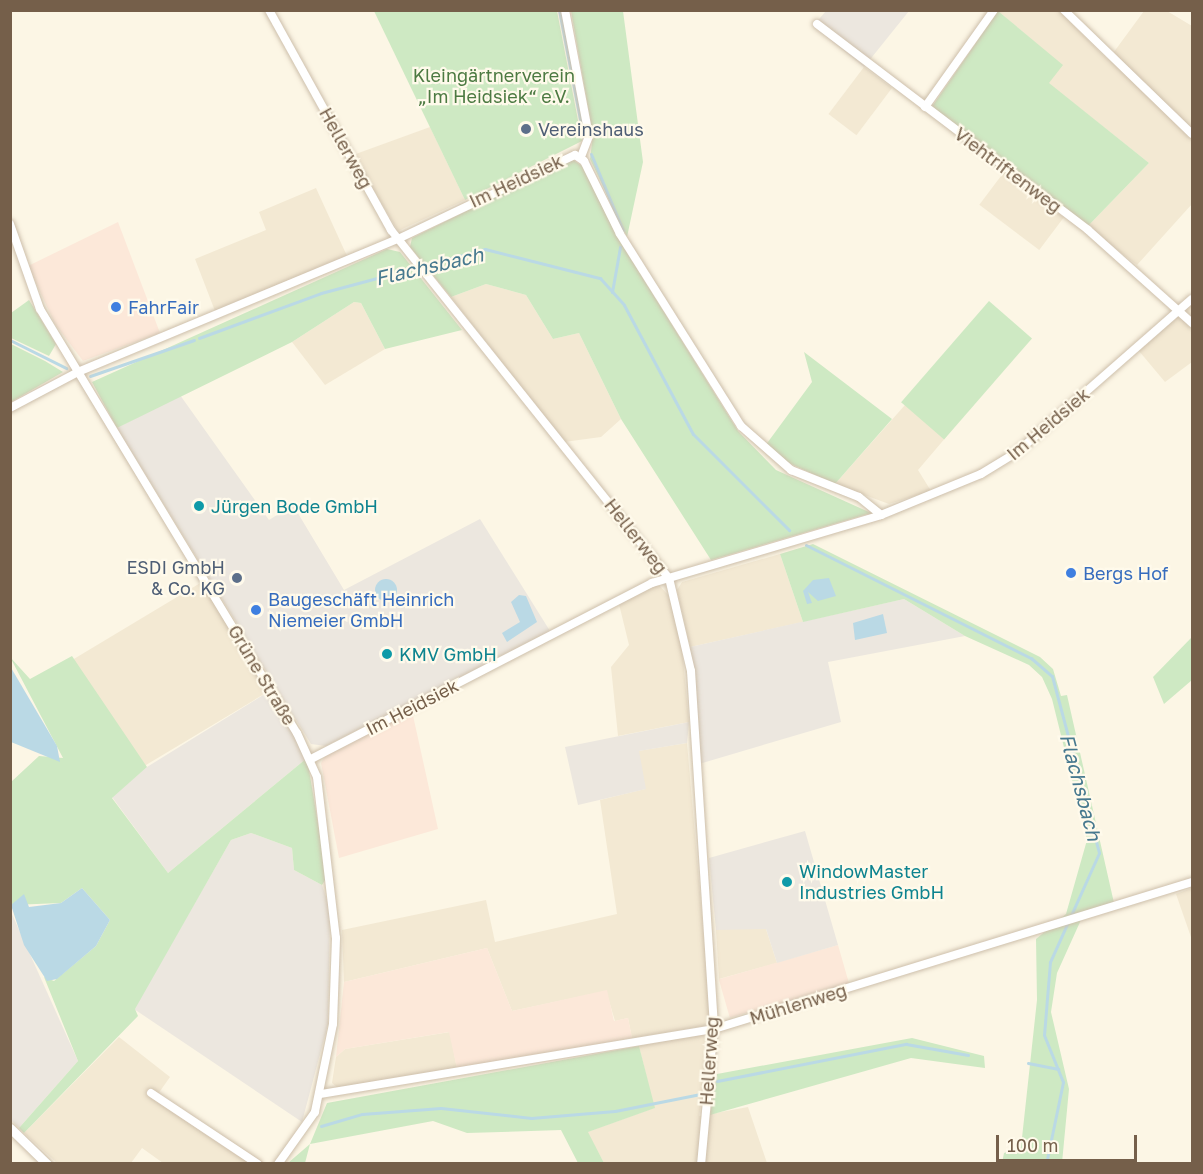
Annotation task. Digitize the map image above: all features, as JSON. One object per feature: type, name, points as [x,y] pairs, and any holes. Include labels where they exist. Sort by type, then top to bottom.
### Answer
[{"type":"street","name":"Hellerweg","points":[[269,10],[398,239],[669,578],[691,671],[714,1029],[701,1164]]},
{"type":"street","points":[[565,10],[589,136],[581,157]]},
{"type":"street","points":[[925,107],[994,10]]},
{"type":"street","points":[[1064,10],[1192,134]]},
{"type":"street","name":"Viehtriftenweg","points":[[817,24],[1181,308],[1192,323]]},
{"type":"street","name":"Im Heidsiek","points":[[10,408],[78,372],[398,239],[568,155],[581,157],[620,234],[741,426],[791,470],[860,497],[881,515]]},
{"type":"street","name":"Grüne Straße","points":[[10,224],[32,293],[311,759],[322,805],[336,938],[333,1024],[321,1094],[306,1127],[278,1164]]},
{"type":"street","name":"Im Heidsiek","points":[[311,759],[669,578],[881,515],[1005,460],[1192,299]]},
{"type":"street","name":"Mühlenweg","points":[[321,1094],[714,1029],[1043,932],[1192,882]]},
{"type":"street","points":[[151,1093],[258,1164]]},
{"type":"street","points":[[10,1128],[47,1164]]},
{"type":"shaded area","points":[[826,11],[909,11],[864,67],[813,26]]},
{"type":"shaded area","points":[[998,11],[1059,11],[1108,60],[1144,11],[1167,11],[1192,26],[1192,204],[1137,265],[1087,227],[1149,163],[1048,83],[1062,65]]},
{"type":"shaded area","points":[[864,67],[892,88],[856,135],[828,114]]},
{"type":"shaded area","points":[[430,127],[465,200],[398,231],[353,155]]},
{"type":"shaded area","points":[[1004,172],[1064,217],[1039,250],[979,205]]},
{"type":"shaded area","points":[[316,188],[347,256],[215,311],[195,259],[266,230],[259,212]]},
{"type":"shaded area","points":[[118,222],[160,333],[83,361],[55,324],[28,266]]},
{"type":"shaded area","points":[[486,284],[526,295],[553,339],[579,333],[621,419],[601,437],[564,442],[451,297]]},
{"type":"shaded area","points":[[354,302],[361,303],[385,349],[325,385],[292,342]]},
{"type":"shaded area","points":[[1192,304],[1192,362],[1165,382],[1139,351]]},
{"type":"shaded area","points":[[180,395],[269,520],[293,505],[344,590],[480,519],[550,631],[326,746],[311,744],[117,428]]},
{"type":"shaded area","points":[[905,405],[947,436],[918,470],[931,491],[889,504],[835,484]]},
{"type":"shaded area","points":[[780,554],[803,622],[690,647],[677,590],[682,582]]},
{"type":"shaded area","points":[[202,582],[268,692],[139,769],[73,659]]},
{"type":"shaded area","points":[[658,584],[669,596],[682,649],[689,722],[618,736],[611,667],[629,645],[619,604]]},
{"type":"shaded area","points":[[904,599],[965,636],[828,662],[841,722],[699,764],[690,647]]},
{"type":"shaded area","points":[[268,692],[307,758],[168,873],[112,797],[147,767]]},
{"type":"shaded area","points":[[412,711],[438,829],[339,858],[321,763],[327,753]]},
{"type":"shaded area","points":[[689,722],[687,743],[639,751],[646,789],[578,805],[565,747]]},
{"type":"shaded area","points":[[687,743],[711,1019],[704,1026],[632,1038],[628,1018],[615,1021],[606,991],[512,1011],[487,948],[344,982],[342,930],[486,900],[495,942],[617,914],[600,800],[645,789],[638,751]]},
{"type":"shaded area","points":[[805,831],[838,945],[777,963],[766,929],[716,930],[709,858]]},
{"type":"shaded area","points":[[251,833],[292,848],[294,870],[322,885],[330,909],[328,1024],[302,1122],[134,1009],[231,840]]},
{"type":"shaded area","points":[[1192,888],[1192,940],[1176,894]]},
{"type":"shaded area","points":[[11,912],[78,1061],[19,1128],[11,1120]]},
{"type":"shaded area","points":[[726,926],[766,929],[777,963],[719,979],[716,930]]},
{"type":"shaded area","points":[[838,945],[849,983],[730,1018],[719,979]]},
{"type":"shaded area","points":[[487,948],[512,1011],[607,990],[614,1021],[628,1018],[632,1038],[457,1069],[449,1032],[345,1049],[336,1057],[344,982]]},
{"type":"shaded area","points":[[450,1032],[457,1069],[339,1089],[332,1083],[336,1057],[345,1049]]},
{"type":"shaded area","points":[[703,1034],[711,1039],[699,1116],[748,1107],[767,1163],[604,1163],[587,1132],[654,1108],[639,1046]]},
{"type":"shaded area","points":[[119,1037],[170,1077],[158,1094],[265,1163],[163,1163],[142,1148],[131,1163],[57,1163],[24,1133]]},
{"type":"green space","name":"Kleingärtnerverein „Im Heidsiek“ e.V.","points":[[374,11],[557,11],[582,141],[465,200]]},
{"type":"green space","points":[[571,11],[623,11],[643,162],[627,237],[590,159],[593,135]]},
{"type":"green space","points":[[998,11],[1063,65],[1049,83],[1149,163],[1087,227],[931,108]]},
{"type":"green space","points":[[572,159],[586,169],[616,235],[738,431],[776,470],[871,513],[711,560],[621,419],[579,333],[553,339],[526,295],[486,284],[451,297],[410,247],[412,238]]},
{"type":"green space","points":[[387,249],[400,252],[462,330],[385,349],[361,303],[354,302],[292,342],[117,428],[92,382]]},
{"type":"green space","points":[[29,300],[56,344],[49,356],[11,338],[11,313]]},
{"type":"green space","points":[[989,301],[1032,338],[944,440],[901,402]]},
{"type":"green space","points":[[11,344],[45,361],[63,372],[11,402]]},
{"type":"green space","points":[[804,352],[892,419],[835,484],[780,459],[765,446],[812,382]]},
{"type":"green space","points":[[813,544],[1040,657],[1053,669],[1061,696],[1067,695],[1114,903],[1085,911],[1057,973],[1051,1012],[1069,1089],[1062,1163],[1002,1163],[1004,1153],[1021,1147],[1037,1000],[1036,939],[1066,914],[1087,840],[1052,699],[1042,677],[1029,665],[965,636],[904,599],[803,622],[780,554]]},
{"type":"green space","points":[[1192,637],[1192,680],[1164,704],[1153,677]]},
{"type":"green space","points":[[72,656],[147,767],[112,798],[168,873],[307,758],[327,877],[322,885],[294,870],[292,848],[251,833],[231,840],[135,1009],[138,1016],[24,1133],[19,1128],[78,1061],[44,977],[54,981],[96,946],[110,920],[82,888],[61,903],[12,905],[11,912],[11,782],[39,756],[63,758],[10,657],[30,679]]},
{"type":"green space","points":[[912,1038],[984,1056],[985,1068],[911,1058],[710,1115],[717,1074]]},
{"type":"green space","points":[[639,1046],[655,1108],[588,1132],[604,1163],[578,1163],[561,1130],[467,1133],[433,1121],[310,1144],[327,1103]]},
{"type":"green space","points":[[310,1144],[305,1163],[288,1163]]},
{"type":"water","points":[[829,578],[836,596],[818,601],[808,592],[812,603],[807,604],[803,591],[813,580]]},
{"type":"water","points":[[386,579],[394,582],[397,590],[394,598],[386,601],[378,598],[375,590],[378,582]]},
{"type":"water","points":[[519,595],[526,596],[537,622],[507,642],[502,633],[520,622],[511,602]]},
{"type":"water","points":[[883,614],[887,633],[855,640],[853,623]]},
{"type":"water","points":[[10,666],[57,746],[60,762],[11,742]]},
{"type":"water","points":[[82,888],[110,920],[96,946],[57,979],[47,981],[24,945],[11,905],[24,894],[29,907],[61,903]]},
{"type":"waterway","points":[[559,10],[584,140]]},
{"type":"waterway","points":[[591,154],[623,231]]},
{"type":"waterway","points":[[612,292],[620,247]]},
{"type":"waterway","name":"Flachsbach","points":[[199,338],[321,293],[485,249],[600,278],[624,305],[693,434],[789,530]]},
{"type":"waterway","name":"Flachsbach","points":[[10,340],[66,368]]},
{"type":"waterway","name":"Flachsbach","points":[[90,376],[194,340]]},
{"type":"waterway","name":"Flachsbach","points":[[806,545],[1031,658],[1052,676],[1099,853],[1050,962],[1044,1035],[1063,1082],[1046,1164]]},
{"type":"waterway","points":[[717,1081],[906,1044],[968,1055]]},
{"type":"waterway","points":[[1028,1063],[1058,1069]]},
{"type":"waterway","points":[[321,1126],[362,1114],[441,1108],[531,1118],[615,1111],[700,1094]]},
{"type":"place","name":"Vereinshaus","points":[[526,129]]},
{"type":"place","name":"FahrFair","points":[[116,307]]},
{"type":"place","name":"Jürgen Bode GmbH","points":[[199,506]]},
{"type":"place","name":"Bergs Hof","points":[[1071,573]]},
{"type":"place","name":"ESDI GmbH & Co. KG","points":[[237,578]]},
{"type":"place","name":"Baugeschäft Heinrich Niemeier GmbH","points":[[256,610]]},
{"type":"place","name":"KMV GmbH","points":[[387,654]]},
{"type":"place","name":"WindowMaster Industries GmbH","points":[[787,882]]}]
